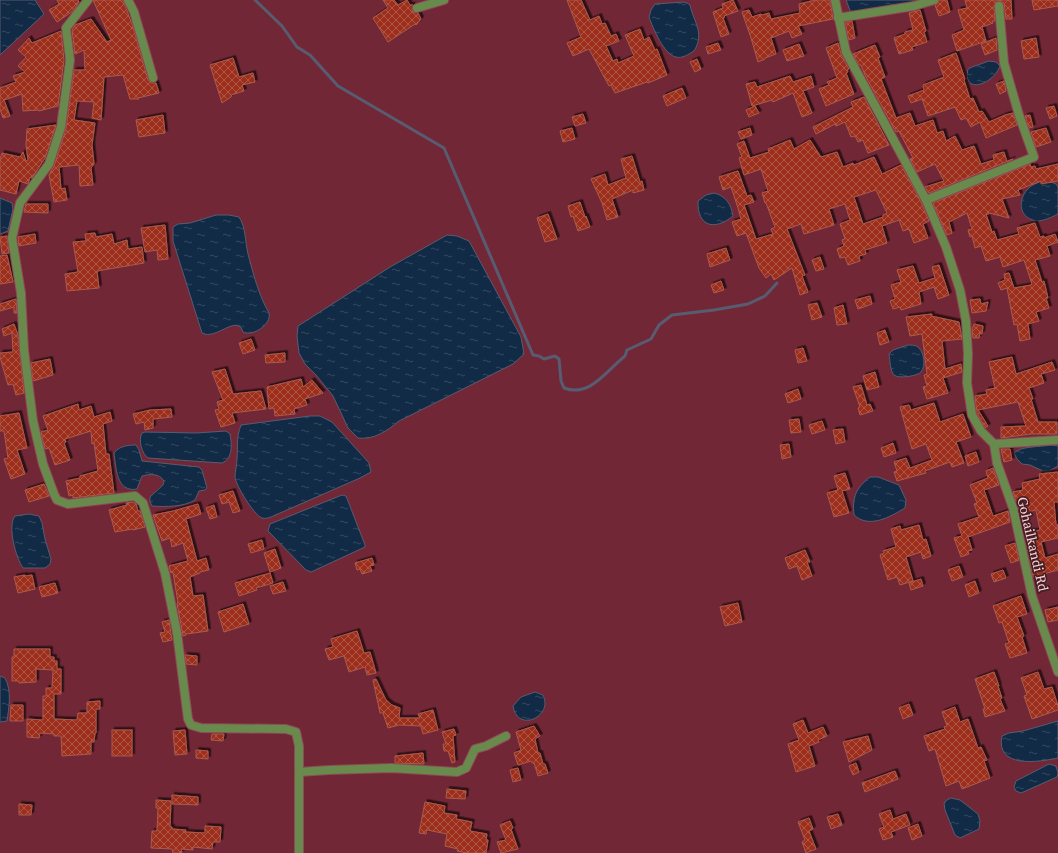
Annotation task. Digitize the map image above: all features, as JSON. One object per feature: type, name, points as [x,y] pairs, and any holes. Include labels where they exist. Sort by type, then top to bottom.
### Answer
[{"type":"street","points":[[88,0],[66,28],[70,60],[61,127],[49,164],[20,203],[12,238],[21,293],[24,350],[33,421],[43,464],[57,500],[68,504],[135,496],[143,503],[165,572],[177,633],[188,719],[192,725],[201,728],[286,729],[296,732],[299,746],[299,853]]},
{"type":"street","points":[[128,0],[134,12],[153,78]]},
{"type":"street","points":[[417,8],[444,0]]},
{"type":"street","points":[[835,0],[846,52],[926,200],[946,247],[960,290],[966,321],[968,354],[967,383],[972,415],[981,431],[994,444],[1058,440]]},
{"type":"street","points":[[838,18],[914,6],[934,0]]},
{"type":"street","points":[[926,200],[1034,157],[1019,115],[1004,63],[998,6]]},
{"type":"street","points":[[926,200],[1031,158]]},
{"type":"street","name":"Gohailkandi Rd","points":[[994,444],[997,463],[1013,508],[1032,596],[1058,672]]},
{"type":"street","points":[[299,772],[391,768],[457,772],[466,768],[475,749],[486,746],[506,736]]},
{"type":"water","points":[[0,0],[35,0],[44,14],[0,55]]},
{"type":"water","points":[[846,0],[914,0],[913,2],[889,9],[851,13]]},
{"type":"water","points":[[683,2],[690,5],[698,28],[699,39],[694,51],[685,56],[676,57],[667,51],[663,46],[649,17],[655,4]]},
{"type":"water","points":[[989,61],[996,62],[1000,66],[996,73],[985,82],[979,84],[969,82],[967,77],[968,69]]},
{"type":"water","points":[[1049,181],[1056,184],[1058,187],[1058,214],[1040,221],[1030,219],[1022,210],[1021,204],[1026,191],[1040,182]]},
{"type":"water","points":[[714,193],[725,198],[731,208],[733,216],[720,224],[714,225],[708,224],[704,221],[698,210],[698,201],[706,195]]},
{"type":"water","points":[[0,198],[12,203],[13,209],[8,231],[0,234]]},
{"type":"water","points":[[216,215],[239,217],[243,225],[254,277],[269,313],[268,321],[265,325],[252,333],[243,332],[240,327],[236,325],[213,334],[202,333],[173,241],[173,227],[178,224],[190,223]]},
{"type":"water","points":[[447,235],[457,236],[469,241],[521,337],[524,354],[513,364],[399,421],[380,434],[369,438],[358,438],[348,428],[333,396],[305,364],[299,353],[297,336],[298,326],[390,267]]},
{"type":"water","points":[[908,345],[917,346],[921,350],[924,360],[923,369],[921,372],[912,376],[896,376],[894,375],[890,365],[889,354],[893,350]]},
{"type":"water","points":[[320,416],[332,422],[369,463],[371,472],[271,517],[262,518],[255,512],[246,500],[235,477],[238,438],[241,425]]},
{"type":"water","points":[[226,431],[230,434],[231,451],[226,461],[222,463],[148,458],[141,447],[140,439],[142,433],[145,432],[196,433]]},
{"type":"water","points":[[136,445],[142,461],[199,467],[202,470],[207,488],[199,491],[195,500],[185,504],[152,506],[150,497],[163,485],[164,481],[162,478],[154,475],[142,476],[137,489],[130,489],[125,487],[118,478],[114,453],[121,447]]},
{"type":"water","points":[[1051,445],[1058,446],[1058,466],[1049,471],[1043,471],[1030,465],[1022,464],[1014,453],[1021,449]]},
{"type":"water","points":[[870,477],[878,477],[899,485],[906,500],[905,508],[886,518],[873,521],[866,521],[854,515],[854,498],[856,493],[861,485]]},
{"type":"water","points":[[342,495],[346,496],[365,547],[311,572],[306,570],[268,531],[270,524]]},
{"type":"water","points":[[29,514],[39,516],[42,523],[51,559],[50,564],[45,568],[23,568],[15,550],[12,534],[13,521],[15,516]]},
{"type":"water","points":[[0,676],[5,678],[9,688],[9,710],[7,721],[0,722]]},
{"type":"water","points":[[535,692],[543,695],[545,704],[544,710],[535,718],[530,720],[520,718],[515,713],[513,706],[521,697]]},
{"type":"water","points":[[1058,721],[1058,758],[1040,761],[1020,761],[1012,759],[1005,754],[1002,747],[1002,736]]},
{"type":"water","points":[[1049,764],[1056,766],[1058,773],[1057,777],[1021,793],[1016,791],[1014,787],[1016,781]]},
{"type":"water","points":[[951,798],[960,800],[978,814],[980,821],[979,829],[960,838],[955,835],[945,810],[944,803]]},
{"type":"building","points":[[57,0],[78,0],[79,2],[73,11],[57,22],[49,10],[59,4]]},
{"type":"building","points":[[93,0],[123,0],[133,27],[148,80],[151,83],[156,83],[159,93],[138,98],[139,99],[130,99],[123,75],[104,77],[101,120],[92,118],[94,102],[77,101],[74,120],[95,123],[92,145],[94,164],[91,168],[93,185],[80,186],[79,165],[59,167],[61,189],[65,188],[67,200],[54,202],[49,175],[54,166],[66,129],[74,70],[85,70],[84,50],[75,54],[72,30],[75,25],[91,19],[107,42],[111,40]]},
{"type":"building","points":[[383,0],[394,0],[398,5],[407,0],[410,5],[413,5],[413,12],[418,13],[421,19],[416,25],[415,24],[388,42],[373,18],[388,8]]},
{"type":"building","points":[[567,0],[581,0],[590,20],[599,16],[602,24],[605,23],[611,36],[616,34],[619,41],[606,46],[613,61],[617,59],[618,63],[634,56],[625,35],[640,29],[644,40],[649,37],[655,50],[657,49],[667,75],[648,83],[647,82],[615,93],[611,85],[609,86],[589,49],[573,56],[567,43],[581,37]]},
{"type":"building","points":[[733,0],[738,11],[724,16],[725,17],[723,18],[729,34],[721,37],[713,12],[723,8],[722,4]]},
{"type":"building","points":[[815,0],[830,0],[833,19],[798,26],[802,34],[792,38],[789,31],[771,38],[776,54],[758,62],[742,12],[749,10],[752,17],[769,13],[771,19],[800,13],[799,4]]},
{"type":"building","points":[[939,0],[947,0],[950,12],[939,16],[935,5]]},
{"type":"building","points":[[965,0],[1011,0],[1012,19],[1006,19],[1004,3],[1001,1],[996,1],[994,6],[995,21],[992,21],[993,23],[982,27],[986,41],[957,51],[952,35],[964,30],[958,10],[967,8]]},
{"type":"building","points":[[1032,0],[1058,0],[1058,6],[1034,10]]},
{"type":"building","points":[[920,10],[926,31],[924,32],[927,42],[912,47],[913,50],[899,54],[894,38],[905,34],[905,32],[913,30],[909,13]]},
{"type":"building","points":[[852,21],[855,38],[849,40],[845,22]]},
{"type":"building","points":[[61,31],[64,60],[58,106],[39,111],[23,111],[22,94],[4,100],[10,116],[3,118],[0,109],[0,88],[16,82],[13,76],[25,72],[18,66],[26,57],[18,50],[29,38],[32,43]]},
{"type":"building","points":[[996,38],[997,50],[985,55],[981,44]]},
{"type":"building","points":[[1036,38],[1039,57],[1024,59],[1021,41]]},
{"type":"building","points":[[718,43],[721,50],[708,54],[706,47]]},
{"type":"building","points":[[838,43],[841,54],[849,69],[846,73],[854,94],[826,106],[819,89],[829,85],[827,82],[837,78],[826,48]]},
{"type":"building","points":[[799,44],[804,56],[787,61],[783,50]]},
{"type":"building","points":[[875,45],[885,77],[881,79],[896,118],[910,113],[915,126],[933,120],[937,133],[943,131],[946,141],[955,136],[962,150],[974,146],[981,164],[994,160],[993,155],[1004,152],[1007,161],[929,193],[925,187],[944,181],[935,164],[917,172],[910,159],[913,158],[899,131],[896,132],[861,65],[859,65],[853,54]]},
{"type":"building","points":[[956,53],[970,99],[973,98],[979,112],[982,111],[989,122],[1013,113],[1017,125],[986,138],[980,122],[971,127],[966,118],[961,120],[955,107],[928,116],[922,99],[911,103],[908,96],[924,90],[923,85],[944,77],[938,60]]},
{"type":"building","points":[[233,58],[239,77],[253,73],[255,82],[242,85],[244,91],[231,95],[231,97],[222,103],[210,65]]},
{"type":"building","points":[[697,59],[701,69],[695,72],[690,62]]},
{"type":"building","points":[[790,76],[793,82],[811,76],[814,87],[803,91],[812,113],[802,117],[793,93],[773,102],[772,100],[752,106],[746,84],[755,82],[757,87]]},
{"type":"building","points":[[1004,81],[1006,91],[1000,94],[996,84]]},
{"type":"building","points":[[682,88],[686,98],[667,106],[663,96]]},
{"type":"building","points":[[864,97],[889,145],[868,153],[863,140],[858,142],[855,136],[851,137],[845,122],[836,126],[835,124],[816,134],[813,127],[853,107],[851,102]]},
{"type":"building","points":[[755,106],[759,113],[749,117],[746,110]]},
{"type":"building","points":[[1054,106],[1057,116],[1050,119],[1046,108]]},
{"type":"building","points":[[583,114],[586,123],[575,126],[572,117]]},
{"type":"building","points":[[163,115],[165,133],[139,137],[136,120]]},
{"type":"building","points":[[1030,115],[1033,127],[1029,128],[1025,116]]},
{"type":"building","points":[[56,125],[45,158],[32,178],[30,177],[28,184],[19,181],[16,194],[0,190],[0,159],[2,153],[20,157],[23,152],[26,161],[28,160],[26,145],[27,129]]},
{"type":"building","points":[[572,128],[575,139],[563,142],[560,131]]},
{"type":"building","points":[[750,128],[752,135],[741,139],[738,132]]},
{"type":"building","points":[[1046,128],[1051,142],[1036,147],[1031,132]]},
{"type":"building","points":[[790,140],[794,149],[810,140],[821,157],[837,152],[843,167],[853,163],[854,165],[874,157],[882,174],[901,165],[921,202],[929,221],[923,224],[928,238],[914,243],[909,229],[903,231],[899,220],[882,226],[887,243],[865,250],[866,254],[859,256],[860,261],[848,265],[845,257],[840,258],[837,249],[844,246],[842,240],[845,239],[840,224],[850,220],[845,204],[829,209],[834,225],[804,234],[801,224],[787,229],[805,275],[802,276],[808,292],[800,295],[792,268],[774,280],[771,274],[766,278],[759,268],[746,233],[737,236],[732,222],[741,219],[738,208],[731,187],[723,190],[719,177],[738,171],[747,196],[751,195],[754,202],[744,205],[756,239],[773,234],[771,229],[775,227],[762,193],[768,191],[761,169],[744,175],[739,158],[742,157],[737,144],[744,141],[750,158],[769,152],[768,149]],"holes":[[[876,190],[887,213],[883,215],[883,217],[863,224],[854,197]]]},
{"type":"building","points":[[632,156],[644,190],[633,193],[633,190],[612,199],[618,217],[607,220],[602,203],[591,179],[605,174],[608,185],[626,178],[621,159]]},
{"type":"building","points":[[1030,164],[1031,167],[1035,166],[1036,169],[1058,164],[1058,181],[1041,184],[1041,181],[1018,190],[1020,195],[1002,199],[1009,218],[989,213],[986,214],[992,232],[994,231],[997,240],[1019,234],[1017,228],[1035,223],[1040,237],[1044,236],[1044,238],[1055,234],[1058,242],[1047,246],[1050,256],[1035,260],[1042,282],[1044,281],[1049,308],[1036,312],[1039,321],[1028,324],[1030,339],[1020,341],[1017,324],[1014,325],[1007,288],[1001,290],[998,283],[1005,280],[1004,274],[1009,273],[1014,288],[1031,285],[1032,284],[1024,260],[1003,267],[1000,257],[986,261],[981,246],[975,248],[972,236],[970,237],[968,230],[972,229],[967,213],[949,222],[952,233],[947,235],[933,203]]},
{"type":"building","points":[[580,202],[590,227],[578,231],[573,216],[571,217],[568,206]]},
{"type":"building","points":[[26,204],[48,204],[48,213],[24,212]]},
{"type":"building","points":[[548,214],[557,239],[545,242],[537,218]]},
{"type":"building","points":[[165,225],[168,259],[158,260],[157,250],[145,252],[141,228]]},
{"type":"building","points":[[95,233],[96,237],[112,234],[114,244],[127,240],[128,249],[142,247],[144,263],[97,271],[99,288],[67,291],[65,274],[78,272],[73,242],[86,241],[85,234]]},
{"type":"building","points":[[35,234],[36,243],[19,246],[18,237]]},
{"type":"building","points":[[7,236],[9,253],[2,254],[0,237]]},
{"type":"building","points":[[726,248],[730,260],[710,267],[707,254]]},
{"type":"building","points":[[7,255],[13,282],[0,284],[0,256]]},
{"type":"building","points":[[820,257],[824,269],[816,271],[812,260]]},
{"type":"building","points":[[939,265],[949,295],[938,299],[934,287],[919,292],[921,304],[901,310],[900,307],[893,309],[890,301],[895,299],[891,285],[901,282],[897,270],[913,266],[919,283],[935,278],[932,267]]},
{"type":"building","points":[[721,281],[724,290],[714,293],[711,285]]},
{"type":"building","points":[[870,296],[872,304],[858,309],[855,300]]},
{"type":"building","points":[[16,299],[17,313],[14,313],[14,307],[0,311],[0,304]]},
{"type":"building","points":[[980,299],[981,304],[988,302],[986,311],[972,313],[970,300]]},
{"type":"building","points":[[817,303],[822,317],[812,320],[808,305]]},
{"type":"building","points":[[843,305],[847,324],[837,325],[834,308]]},
{"type":"building","points":[[932,314],[931,316],[959,322],[962,339],[942,341],[945,369],[961,364],[962,372],[943,378],[948,393],[927,399],[923,387],[927,386],[924,375],[927,374],[922,334],[910,336],[906,317]]},
{"type":"building","points":[[14,324],[18,335],[24,393],[16,395],[13,384],[8,385],[0,357],[0,353],[13,352],[12,333],[4,336],[2,329]]},
{"type":"building","points":[[974,324],[983,326],[982,334],[980,333],[979,338],[973,338],[972,329]]},
{"type":"building","points":[[885,330],[889,342],[880,345],[877,333]]},
{"type":"building","points":[[251,339],[255,350],[243,354],[239,343]]},
{"type":"building","points":[[803,348],[807,361],[798,363],[795,350]]},
{"type":"building","points":[[285,353],[285,362],[266,363],[265,355]]},
{"type":"building","points":[[1012,357],[1016,374],[1052,362],[1055,370],[1041,374],[1044,383],[1029,388],[1038,422],[1057,422],[1057,434],[1031,434],[1001,438],[1001,427],[1026,426],[1018,402],[978,410],[988,426],[985,428],[977,413],[975,396],[987,394],[986,390],[995,388],[989,362]]},
{"type":"building","points":[[50,359],[53,375],[33,381],[31,363]]},
{"type":"building","points":[[225,369],[233,394],[261,391],[266,409],[232,413],[235,423],[221,427],[215,410],[219,409],[217,402],[223,400],[212,372]]},
{"type":"building","points":[[875,372],[879,387],[867,390],[863,376]]},
{"type":"building","points":[[301,379],[303,387],[312,380],[323,393],[305,399],[307,405],[294,409],[295,414],[275,416],[274,408],[269,409],[267,387]]},
{"type":"building","points":[[861,385],[867,405],[870,404],[873,411],[860,415],[858,408],[860,407],[853,387]]},
{"type":"building","points":[[798,389],[801,399],[788,403],[785,394]]},
{"type":"building","points":[[934,403],[940,422],[963,414],[971,437],[956,442],[964,463],[952,467],[950,462],[925,471],[926,473],[897,481],[894,472],[897,471],[894,462],[906,458],[910,468],[932,460],[926,444],[912,449],[900,407],[909,405],[911,410]]},
{"type":"building","points":[[78,404],[79,410],[91,406],[94,417],[110,412],[112,421],[103,424],[106,454],[109,454],[114,493],[73,498],[73,495],[69,496],[66,481],[80,478],[80,476],[98,471],[94,443],[92,444],[91,431],[65,439],[66,442],[64,443],[70,460],[55,465],[49,448],[45,449],[41,432],[48,430],[43,416]]},
{"type":"building","points":[[171,409],[172,417],[153,419],[153,428],[145,430],[144,422],[136,424],[133,414],[150,410]]},
{"type":"building","points":[[19,413],[27,448],[17,450],[25,474],[11,479],[4,459],[8,458],[4,431],[0,431],[0,416]]},
{"type":"building","points":[[799,419],[801,432],[791,433],[789,420]]},
{"type":"building","points":[[822,421],[825,430],[812,434],[809,425]]},
{"type":"building","points":[[843,429],[845,442],[836,444],[833,430]]},
{"type":"building","points":[[893,443],[896,453],[884,457],[881,448]]},
{"type":"building","points":[[789,444],[791,457],[782,459],[780,445]]},
{"type":"building","points":[[1001,449],[1010,449],[1012,460],[1004,462]]},
{"type":"building","points":[[976,452],[979,462],[968,466],[965,456]]},
{"type":"building","points":[[993,468],[999,485],[984,490],[993,516],[1008,511],[1010,522],[968,537],[972,550],[968,551],[969,554],[961,557],[954,538],[962,536],[958,524],[979,517],[974,504],[977,503],[970,485],[988,478],[986,471]]},
{"type":"building","points":[[1058,472],[1058,502],[1054,502],[1056,525],[1058,525],[1058,538],[1041,542],[1045,558],[1058,554],[1058,570],[1033,577],[1024,533],[1040,530],[1036,510],[1020,514],[1013,492],[1023,490],[1022,483],[1040,479],[1039,474]]},
{"type":"building","points":[[845,473],[850,489],[842,491],[849,513],[834,517],[827,493],[838,490],[834,476]]},
{"type":"building","points":[[44,484],[49,496],[29,502],[25,490]]},
{"type":"building","points":[[233,491],[240,511],[233,513],[229,502],[222,504],[219,495]]},
{"type":"building","points":[[133,502],[136,504],[138,511],[140,511],[145,527],[115,532],[109,510],[127,505],[126,503]]},
{"type":"building","points":[[198,504],[201,514],[186,519],[197,561],[206,558],[209,570],[200,572],[190,577],[193,596],[203,595],[208,631],[186,634],[183,636],[173,572],[171,573],[169,566],[188,561],[183,543],[172,547],[170,538],[162,541],[153,515]]},
{"type":"building","points":[[214,505],[217,517],[210,519],[206,508]]},
{"type":"building","points":[[919,525],[923,540],[926,539],[931,556],[923,559],[921,552],[906,557],[913,581],[900,585],[897,577],[888,580],[880,555],[884,553],[883,551],[896,547],[891,529],[900,526],[901,530]]},
{"type":"building","points":[[262,540],[264,549],[251,553],[248,544]]},
{"type":"building","points":[[1015,543],[1019,560],[1011,563],[1005,546]]},
{"type":"building","points":[[275,549],[281,568],[270,572],[264,553]]},
{"type":"building","points":[[805,550],[810,562],[807,562],[812,576],[802,580],[797,566],[789,569],[785,558]]},
{"type":"building","points":[[372,558],[374,565],[370,566],[372,571],[362,574],[360,569],[357,570],[355,563]]},
{"type":"building","points":[[959,566],[963,577],[952,581],[948,570]]},
{"type":"building","points":[[1003,570],[1006,578],[994,582],[991,574]]},
{"type":"building","points":[[270,573],[273,583],[256,588],[257,590],[239,596],[235,583]]},
{"type":"building","points":[[32,575],[35,589],[18,593],[14,577]]},
{"type":"building","points":[[921,579],[923,586],[911,590],[909,583]]},
{"type":"building","points":[[975,581],[979,593],[969,597],[965,585]]},
{"type":"building","points":[[283,582],[286,591],[273,594],[270,586]]},
{"type":"building","points":[[55,583],[58,593],[42,597],[39,587]]},
{"type":"building","points":[[1021,596],[1027,614],[1017,617],[1024,636],[1022,637],[1027,653],[1010,658],[1005,644],[1009,643],[1002,622],[999,623],[993,606]]},
{"type":"building","points":[[738,603],[742,622],[725,626],[720,607]]},
{"type":"building","points":[[243,604],[249,624],[224,632],[218,612]]},
{"type":"building","points":[[1058,607],[1058,620],[1048,622],[1045,610]]},
{"type":"building","points":[[169,620],[172,640],[163,642],[160,633],[165,632],[162,622]]},
{"type":"building","points":[[357,631],[364,653],[370,652],[376,673],[367,675],[365,667],[349,672],[344,656],[329,660],[325,649],[333,647],[331,639]]},
{"type":"building","points":[[14,649],[50,649],[50,657],[54,657],[54,661],[57,661],[57,669],[61,669],[61,694],[54,694],[54,719],[77,720],[78,713],[87,713],[87,702],[100,701],[100,709],[96,709],[96,733],[94,742],[91,742],[91,754],[62,756],[61,736],[54,736],[54,734],[40,733],[39,738],[27,737],[27,719],[43,720],[43,696],[46,696],[46,688],[52,688],[53,670],[36,669],[36,682],[19,683],[19,681],[12,681],[12,657],[14,657]]},
{"type":"building","points":[[185,655],[197,656],[197,665],[186,664]]},
{"type":"building","points":[[994,672],[1002,698],[1000,699],[1005,711],[985,717],[983,709],[985,709],[975,679]]},
{"type":"building","points":[[1038,672],[1044,689],[1052,687],[1058,710],[1032,719],[1024,696],[1027,695],[1021,678]]},
{"type":"building","points":[[376,679],[386,700],[392,705],[400,708],[399,718],[420,718],[418,714],[433,710],[438,730],[423,734],[421,726],[399,725],[388,728],[383,713],[380,713],[373,680]]},
{"type":"building","points":[[909,704],[913,715],[903,719],[899,708]]},
{"type":"building","points":[[11,705],[23,705],[23,721],[10,721]]},
{"type":"building","points":[[955,707],[960,722],[968,719],[978,748],[981,747],[987,760],[984,761],[990,778],[962,789],[959,781],[946,786],[935,749],[929,751],[924,736],[945,729],[944,727],[947,726],[942,712]]},
{"type":"building","points":[[803,720],[808,733],[823,727],[827,736],[818,740],[819,742],[809,746],[815,766],[796,772],[788,744],[799,740],[793,724]]},
{"type":"building","points":[[534,726],[540,736],[535,739],[538,753],[540,753],[543,764],[545,764],[548,773],[538,776],[534,763],[531,761],[518,765],[514,753],[521,750],[516,732]]},
{"type":"building","points":[[454,729],[456,735],[453,736],[455,762],[452,763],[448,751],[444,751],[443,744],[446,744],[442,732]]},
{"type":"building","points":[[112,730],[132,730],[132,756],[112,756]]},
{"type":"building","points":[[185,730],[187,754],[175,755],[173,731]]},
{"type":"building","points":[[212,734],[224,734],[223,741],[211,740]]},
{"type":"building","points":[[868,736],[872,750],[849,762],[843,742]]},
{"type":"building","points":[[196,750],[208,751],[208,759],[196,758]]},
{"type":"building","points":[[423,753],[424,764],[395,763],[395,756]]},
{"type":"building","points":[[856,763],[859,772],[853,775],[849,766]]},
{"type":"building","points":[[518,768],[521,780],[513,782],[510,770]]},
{"type":"building","points":[[895,771],[898,779],[865,792],[862,783]]},
{"type":"building","points":[[447,789],[466,791],[465,799],[446,798]]},
{"type":"building","points":[[172,795],[198,797],[198,805],[172,804]]},
{"type":"building","points":[[156,800],[171,801],[170,827],[172,827],[172,829],[186,830],[185,832],[205,833],[205,826],[221,827],[220,842],[213,842],[212,849],[193,847],[193,850],[181,849],[182,853],[173,853],[172,849],[151,848],[152,831],[157,831],[158,808],[156,808]]},
{"type":"building","points":[[425,802],[445,806],[444,813],[457,815],[456,819],[472,822],[470,831],[487,834],[486,840],[488,840],[486,853],[467,853],[445,846],[447,834],[427,830],[426,834],[419,833]]},
{"type":"building","points":[[19,804],[32,805],[31,815],[19,815]]},
{"type":"building","points":[[890,810],[893,819],[906,814],[910,825],[891,832],[893,837],[883,840],[879,829],[884,827],[879,814]]},
{"type":"building","points":[[838,814],[842,825],[831,829],[827,817]]},
{"type":"building","points":[[809,818],[813,829],[809,831],[816,849],[806,853],[802,842],[805,840],[798,822]]},
{"type":"building","points":[[510,821],[513,828],[511,829],[518,849],[501,853],[497,842],[506,840],[500,825]]},
{"type":"building","points":[[918,824],[922,836],[912,840],[908,828]]},
{"type":"waterway","points":[[255,0],[282,26],[297,47],[310,55],[338,86],[444,148],[533,355],[544,359],[555,356],[559,359],[561,381],[564,388],[573,390],[582,389],[598,381],[625,356],[627,350],[651,339],[659,325],[672,315],[748,304],[765,296],[777,283]]}]
